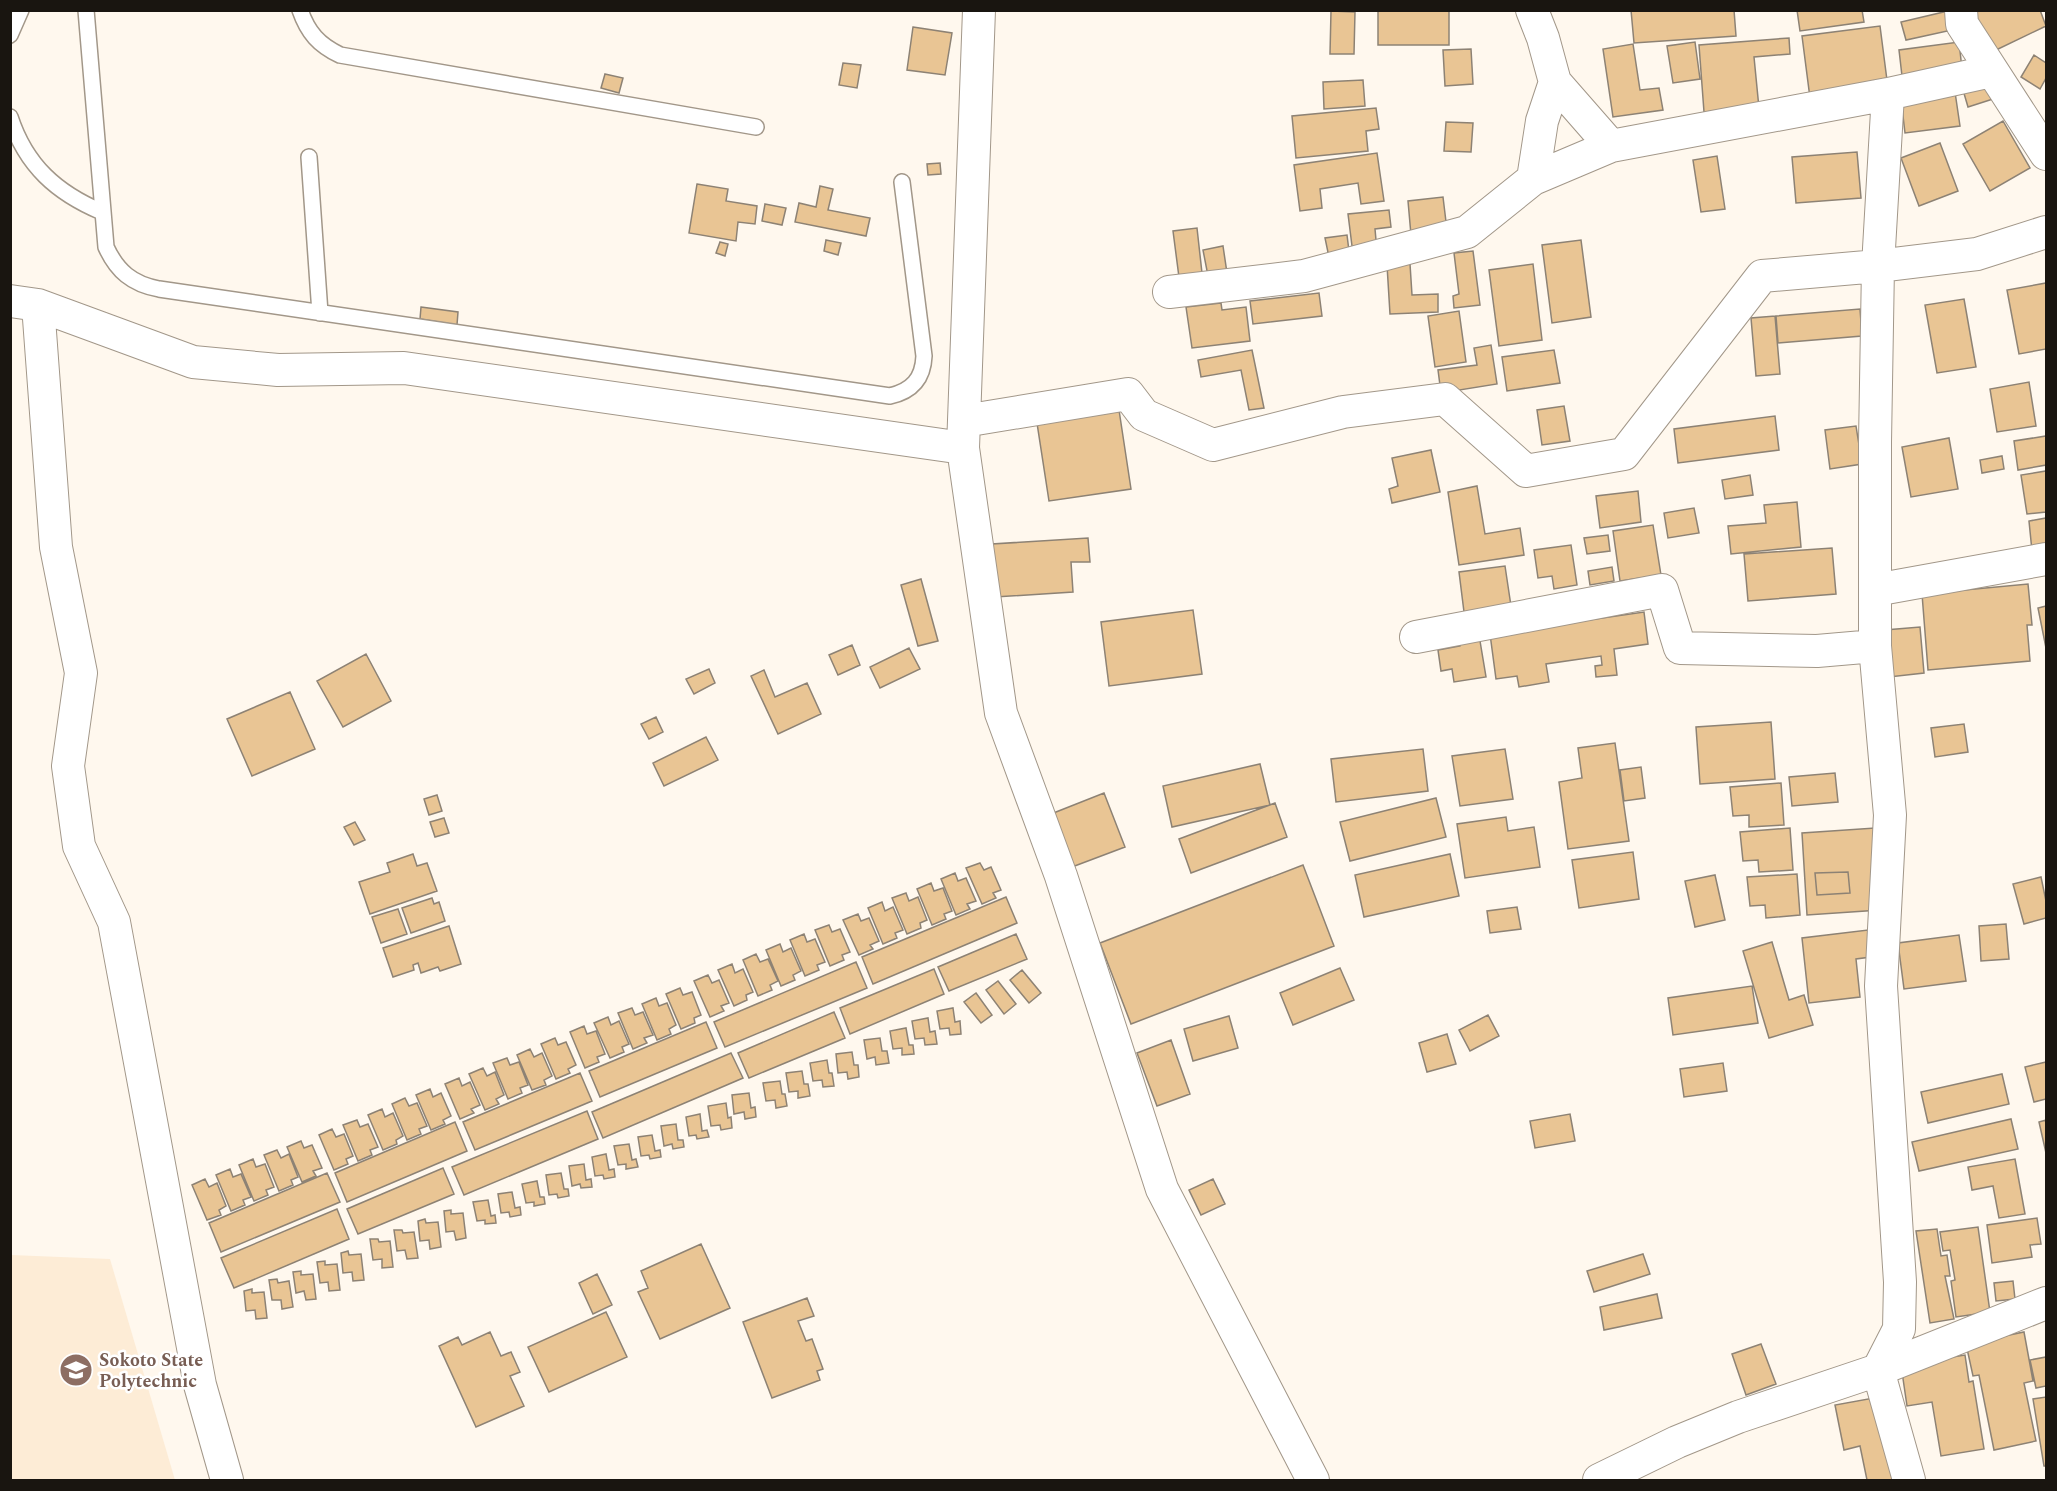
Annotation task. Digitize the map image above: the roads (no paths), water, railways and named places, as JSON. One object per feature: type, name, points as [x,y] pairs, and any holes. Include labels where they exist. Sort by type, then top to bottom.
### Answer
[{"type":"street","points":[[979,10],[964,435],[1001,713],[1061,876],[1162,1189],[1313,1480]]},
{"type":"street","points":[[1532,10],[1543,38],[1555,82],[1611,146]]},
{"type":"street","points":[[1961,10],[1962,24],[2046,154]]},
{"type":"street","points":[[1169,292],[1304,276],[1467,232],[1533,179],[1611,146],[1888,94],[1992,71]]},
{"type":"street","points":[[1533,179],[1542,121],[1555,82]]},
{"type":"street","points":[[1888,94],[1878,266],[1875,646],[1890,815],[1881,987],[1900,1282],[1899,1329],[1878,1370],[1909,1480]]},
{"type":"street","points":[[227,1480],[200,1385],[114,922],[79,846],[68,766],[81,673],[56,547],[24,303],[193,362],[278,370],[404,368],[964,435],[1128,394],[1144,414],[1213,445],[1343,412],[1445,399],[1526,471],[1624,453],[1762,276],[1878,266],[1977,254],[2046,232]]},
{"type":"street","points":[[1875,590],[2046,559]]},
{"type":"street","points":[[1416,638],[1662,590],[1680,648],[1817,651],[1875,646]]},
{"type":"street","points":[[1599,1480],[1677,1442],[1738,1417],[1878,1370],[2046,1303]]},
{"type":"lane","points":[[10,35],[21,10]]},
{"type":"lane","points":[[86,10],[106,247],[118,269],[130,279],[144,286],[890,396],[912,387],[923,367],[924,356],[902,182]]},
{"type":"lane","points":[[300,10],[305,25],[314,38],[326,48],[340,55],[756,127]]},
{"type":"lane","points":[[10,117],[26,152],[40,172],[59,189],[79,202],[102,212]]},
{"type":"lane","points":[[309,157],[320,313]]},
{"type":"place","name":"Sokoto State Polytechnic","points":[[76,1370]]}]
